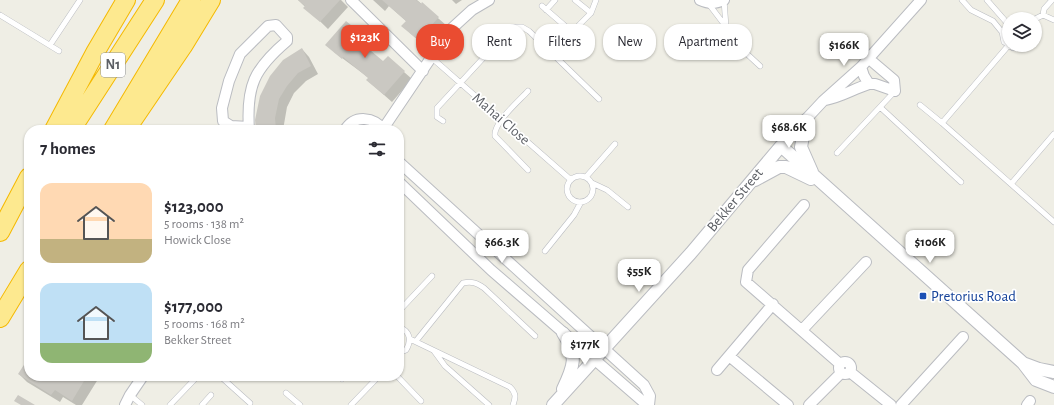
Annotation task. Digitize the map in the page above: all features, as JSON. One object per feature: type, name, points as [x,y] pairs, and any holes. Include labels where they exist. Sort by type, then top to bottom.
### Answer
[{"type":"highway","points":[[57,125],[96,51],[126,0]]},
{"type":"highway","name":"N1","points":[[74,125],[155,0]]},
{"type":"highway","name":"N1","points":[[116,125],[191,0]]},
{"type":"highway","points":[[129,125],[183,46],[211,0]]},
{"type":"highway","points":[[0,232],[24,186]]},
{"type":"highway","points":[[0,241],[24,204]]},
{"type":"highway","points":[[0,319],[24,278]]},
{"type":"highway","points":[[0,319],[24,283]]},
{"type":"street","points":[[351,0],[424,70]]},
{"type":"street","points":[[457,24],[472,10],[489,0]]},
{"type":"street","points":[[704,2],[717,3],[724,0]]},
{"type":"street","name":"Bekker Street","points":[[556,403],[691,253],[748,183],[781,146],[823,100],[862,67],[868,58],[921,0]]},
{"type":"street","points":[[229,125],[223,121],[222,108],[229,81],[240,54],[268,26],[276,25],[287,38],[287,41],[266,59],[252,86],[249,95],[249,125]]},
{"type":"street","points":[[823,100],[841,97],[857,87],[869,84],[895,91],[894,80],[868,58]]},
{"type":"street","points":[[387,125],[431,60]]},
{"type":"street","points":[[862,67],[864,76],[869,84]]},
{"type":"street","points":[[349,125],[352,122],[366,119],[374,120],[379,125]]},
{"type":"street","points":[[806,120],[801,147],[817,179]]},
{"type":"street","points":[[781,146],[1023,363],[1036,380],[1054,387]]},
{"type":"street","points":[[404,167],[644,385],[650,396],[648,405],[563,333],[521,294],[491,270],[404,187]]},
{"type":"street","points":[[748,183],[779,167],[791,169],[817,179]]},
{"type":"street","points":[[804,205],[748,270],[746,282],[802,330],[844,370],[891,405]]},
{"type":"street","points":[[491,270],[503,257]]},
{"type":"street","points":[[802,330],[866,262]]},
{"type":"street","points":[[717,370],[773,304]]},
{"type":"street","points":[[556,403],[571,372],[574,361],[571,345],[563,333]]},
{"type":"street","points":[[901,405],[963,337]]},
{"type":"street","points":[[729,356],[788,405]]},
{"type":"street","points":[[1023,363],[1054,372]]},
{"type":"street","points":[[809,405],[844,370]]},
{"type":"street","points":[[125,405],[140,381]]},
{"type":"lane","points":[[50,45],[80,0]]},
{"type":"lane","points":[[555,0],[544,8],[572,32],[591,13],[596,0]]},
{"type":"lane","points":[[575,0],[591,13]]},
{"type":"lane","points":[[724,0],[727,24]]},
{"type":"lane","points":[[962,0],[971,10],[993,21],[1002,32]]},
{"type":"lane","points":[[987,0],[1002,16]]},
{"type":"lane","points":[[1052,0],[1044,9],[1043,15],[1054,20]]},
{"type":"lane","points":[[704,2],[723,24]]},
{"type":"lane","points":[[0,15],[60,51]]},
{"type":"lane","points":[[443,122],[437,117],[437,108],[512,27],[516,26],[529,31],[599,99]]},
{"type":"lane","points":[[942,123],[1003,52]]},
{"type":"lane","points":[[752,59],[760,66]]},
{"type":"lane","name":"Mahai Close","points":[[434,60],[571,180]]},
{"type":"lane","points":[[528,91],[495,130],[495,136],[528,170]]},
{"type":"lane","points":[[837,153],[895,91]]},
{"type":"lane","points":[[920,105],[1054,222]]},
{"type":"lane","points":[[880,107],[961,182]]},
{"type":"lane","points":[[1011,184],[1054,134]]},
{"type":"lane","points":[[586,178],[615,144]]},
{"type":"lane","points":[[581,202],[572,198],[567,190],[571,180],[578,176],[586,178],[592,183],[607,190],[628,207]]},
{"type":"lane","points":[[545,250],[574,216],[581,202],[590,197],[593,188],[592,183]]},
{"type":"lane","points":[[404,306],[432,276]]},
{"type":"lane","points":[[416,342],[463,284],[469,282],[476,283],[484,288],[535,336]]},
{"type":"lane","points":[[404,330],[408,333],[410,339],[406,350],[404,351]]},
{"type":"lane","points":[[410,339],[510,386],[516,397],[513,405]]},
{"type":"lane","points":[[433,350],[445,366],[489,405]]},
{"type":"lane","points":[[170,405],[193,381]]},
{"type":"lane","points":[[226,381],[250,403]]},
{"type":"lane","points":[[351,405],[374,381]]},
{"type":"lane","points":[[402,381],[421,401]]},
{"type":"lane","points":[[286,393],[300,405]]},
{"type":"lane","points":[[130,395],[142,405]]},
{"type":"lane","points":[[202,405],[211,395]]},
{"type":"building","points":[[298,0],[340,0],[320,22],[303,8],[305,6]]},
{"type":"building","points":[[382,0],[416,0],[421,4],[422,2],[439,17],[433,24],[416,24],[416,38],[401,26],[406,21]]},
{"type":"building","points":[[346,21],[363,35],[358,40],[383,61],[388,56],[405,71],[384,95],[366,80],[368,78],[343,57],[342,59],[325,45]]},
{"type":"building","points":[[302,48],[311,66],[298,73],[287,86],[279,99],[275,118],[276,125],[256,125],[255,120],[260,96],[270,76],[283,60]]},
{"type":"building","points":[[24,365],[24,378],[18,374]]},
{"type":"building","points":[[29,381],[84,381],[72,401],[55,390],[51,395]]},
{"type":"building","points":[[18,395],[35,405],[21,405],[14,401]]},
{"type":"place","name":"Pretorius Road","points":[[923,296]]}]
